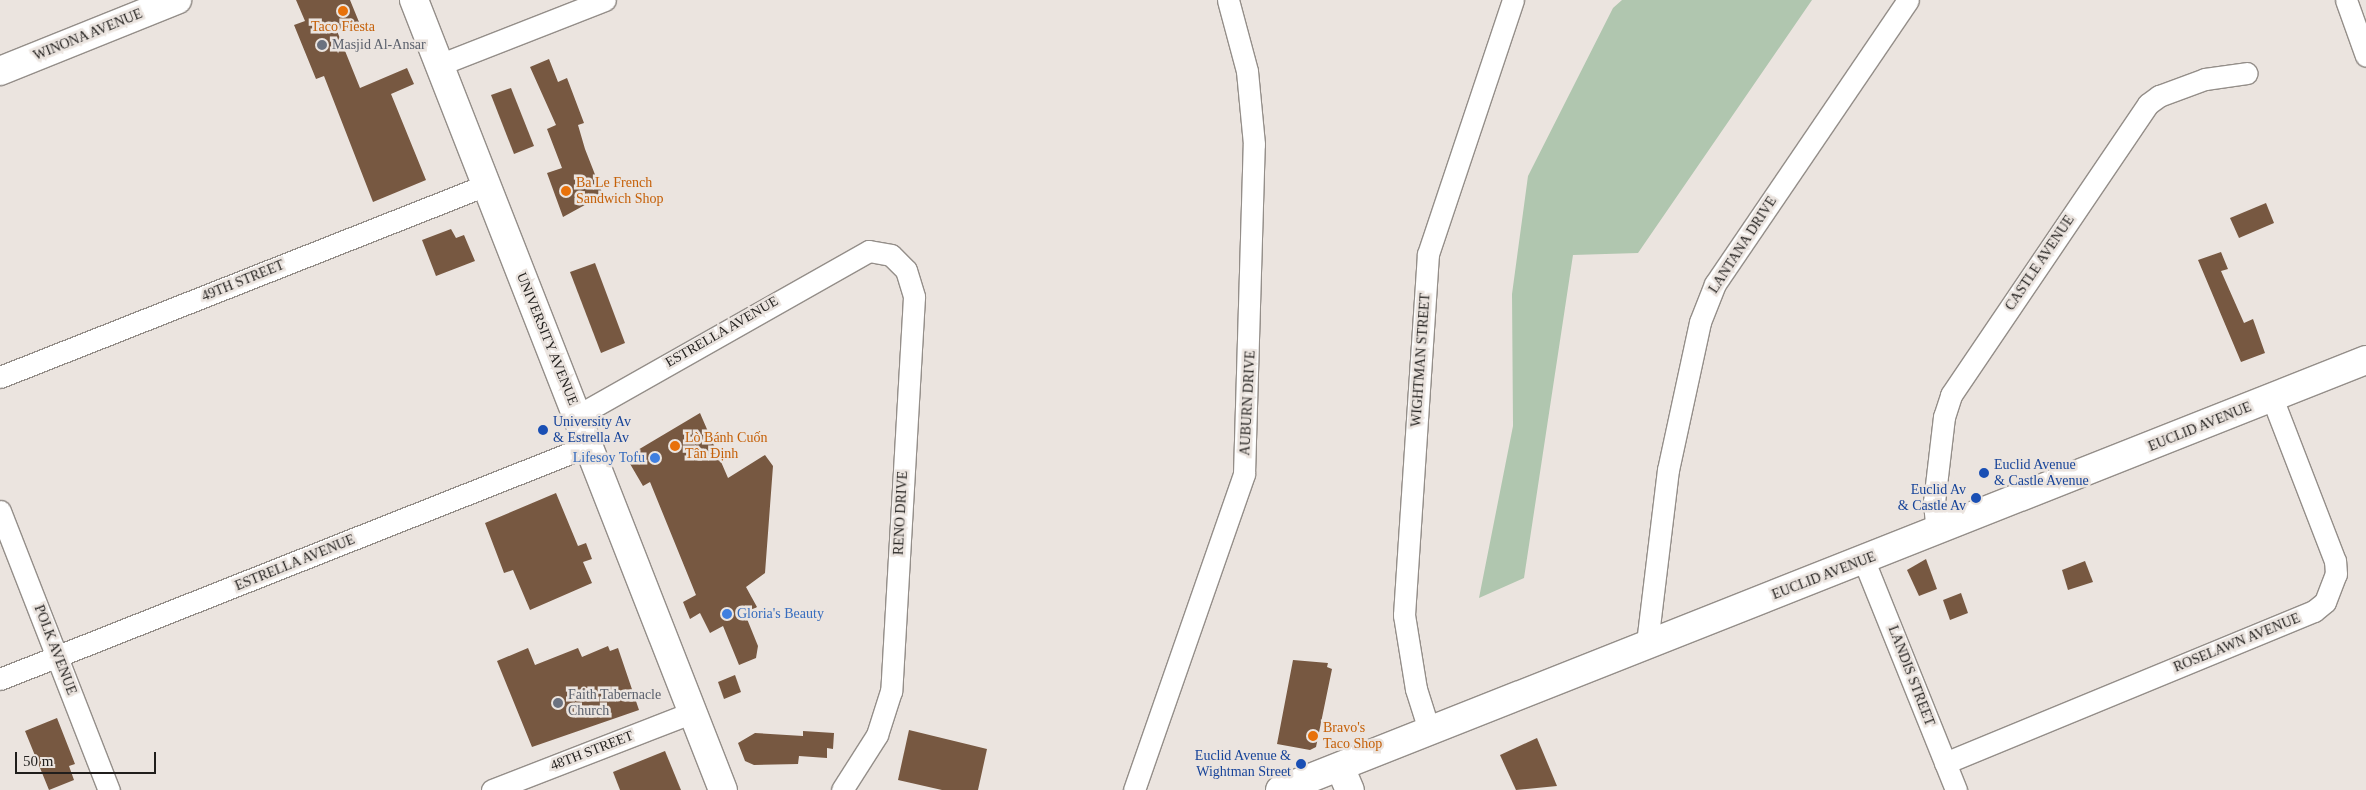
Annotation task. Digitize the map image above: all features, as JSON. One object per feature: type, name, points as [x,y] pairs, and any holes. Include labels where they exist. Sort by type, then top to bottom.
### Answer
[{"type":"main road","name":"WINONA AVENUE","points":[[0,71],[177,0]]},
{"type":"main road","name":"UNIVERSITY AVENUE","points":[[414,0],[723,790]]},
{"type":"main road","name":"EUCLID AVENUE","points":[[1280,790],[1345,778],[1429,730],[1647,643],[1864,562],[2366,360]]},
{"type":"street","points":[[439,65],[605,0]]},
{"type":"street","name":"AUBURN DRIVE","points":[[1134,790],[1244,474],[1254,144],[1247,71],[1228,0]]},
{"type":"street","name":"WIGHTMAN STREET","points":[[1429,730],[1416,689],[1404,615],[1428,254],[1513,0]]},
{"type":"street","name":"LANTANA DRIVE","points":[[1647,643],[1668,470],[1700,322],[1715,284],[1908,0]]},
{"type":"street","points":[[2346,0],[2366,56]]},
{"type":"street","name":"CASTLE AVENUE","points":[[1937,532],[1934,502],[1944,417],[1951,395],[2148,104],[2159,96],[2205,79],[2247,73]]},
{"type":"street","name":"49TH STREET","points":[[0,377],[486,185]]},
{"type":"street","name":"ESTRELLA AVENUE","points":[[577,416],[869,252]]},
{"type":"street","name":"RENO DRIVE","points":[[842,790],[877,735],[890,691],[914,297],[911,278],[900,262],[892,255],[869,252]]},
{"type":"street","name":"ROSELAWN AVENUE","points":[[1945,763],[2314,611],[2325,602],[2336,574],[2336,562],[2272,398]]},
{"type":"street","name":"ESTRELLA AVENUE","points":[[0,679],[588,446]]},
{"type":"street","name":"POLK AVENUE","points":[[0,511],[109,790]]},
{"type":"street","name":"LANDIS STREET","points":[[1864,562],[1956,790]]},
{"type":"street","name":"48TH STREET","points":[[492,790],[693,712]]},
{"type":"green space","points":[[1622,0],[1812,0],[1638,253],[1573,255],[1524,578],[1479,598],[1513,426],[1512,294],[1528,176],[1613,8]]},
{"type":"building","points":[[296,0],[350,0],[359,22],[337,31],[360,88],[407,68],[414,84],[391,94],[426,180],[373,202],[324,76],[316,79],[294,25],[305,21]]},
{"type":"building","points":[[549,59],[558,82],[567,78],[584,123],[578,125],[585,149],[603,195],[563,217],[547,173],[562,168],[547,129],[556,125],[530,67]]},
{"type":"building","points":[[511,88],[534,146],[514,154],[491,95]]},
{"type":"building","points":[[2266,203],[2274,223],[2239,238],[2230,218]]},
{"type":"building","points":[[451,229],[456,238],[464,235],[475,261],[436,276],[422,240]]},
{"type":"building","points":[[2221,252],[2228,269],[2221,271],[2244,323],[2253,319],[2265,353],[2241,362],[2198,260]]},
{"type":"building","points":[[595,263],[625,343],[601,353],[570,272]]},
{"type":"building","points":[[700,413],[728,478],[765,455],[773,466],[765,573],[746,587],[757,607],[745,614],[758,646],[756,658],[739,665],[723,626],[710,633],[700,613],[690,619],[683,602],[696,595],[650,482],[643,486],[626,457]]},
{"type":"building","points":[[556,493],[578,546],[586,543],[592,559],[583,562],[592,583],[530,610],[513,570],[504,573],[485,523]]},
{"type":"building","points":[[1926,559],[1937,589],[1919,596],[1907,570]]},
{"type":"building","points":[[2085,561],[2093,582],[2068,590],[2062,570]]},
{"type":"building","points":[[1961,593],[1968,613],[1950,620],[1943,600]]},
{"type":"building","name":"Faith Tabernacle Church","points":[[608,646],[610,651],[618,648],[639,710],[532,747],[497,661],[528,648],[535,665],[578,648],[582,657]]},
{"type":"building","points":[[1293,660],[1328,663],[1327,667],[1332,669],[1316,747],[1310,750],[1277,744]]},
{"type":"building","points":[[735,675],[741,692],[724,699],[718,682]]},
{"type":"building","points":[[57,718],[75,764],[69,766],[74,780],[49,790],[25,731]]},
{"type":"building","points":[[909,730],[987,749],[978,790],[942,790],[898,780]]},
{"type":"building","points":[[803,731],[834,733],[833,749],[827,748],[827,758],[799,756],[798,764],[754,765],[745,761],[738,743],[755,733],[803,736]]},
{"type":"building","points":[[1537,738],[1557,786],[1516,790],[1500,755]]},
{"type":"building","points":[[665,751],[681,790],[620,790],[613,772]]},
{"type":"place","name":"Taco Fiesta","points":[[343,11]]},
{"type":"place","name":"Masjid Al-Ansar","points":[[322,45]]},
{"type":"place","name":"Ba Le French Sandwich Shop","points":[[566,191]]},
{"type":"place","name":"University Av & Estrella Av","points":[[543,430]]},
{"type":"place","name":"Lò Bánh Cuốn Tân Định","points":[[675,446]]},
{"type":"place","name":"Lifesoy Tofu","points":[[655,458]]},
{"type":"place","name":"Euclid Avenue & Castle Avenue","points":[[1984,473]]},
{"type":"place","name":"Euclid Av & Castle Av","points":[[1976,498]]},
{"type":"place","name":"Gloria's Beauty","points":[[727,614]]},
{"type":"place","name":"Faith Tabernacle Church","points":[[558,703]]},
{"type":"place","name":"Bravo's Taco Shop","points":[[1313,736]]},
{"type":"place","name":"Euclid Avenue & Wightman Street","points":[[1301,764]]}]
